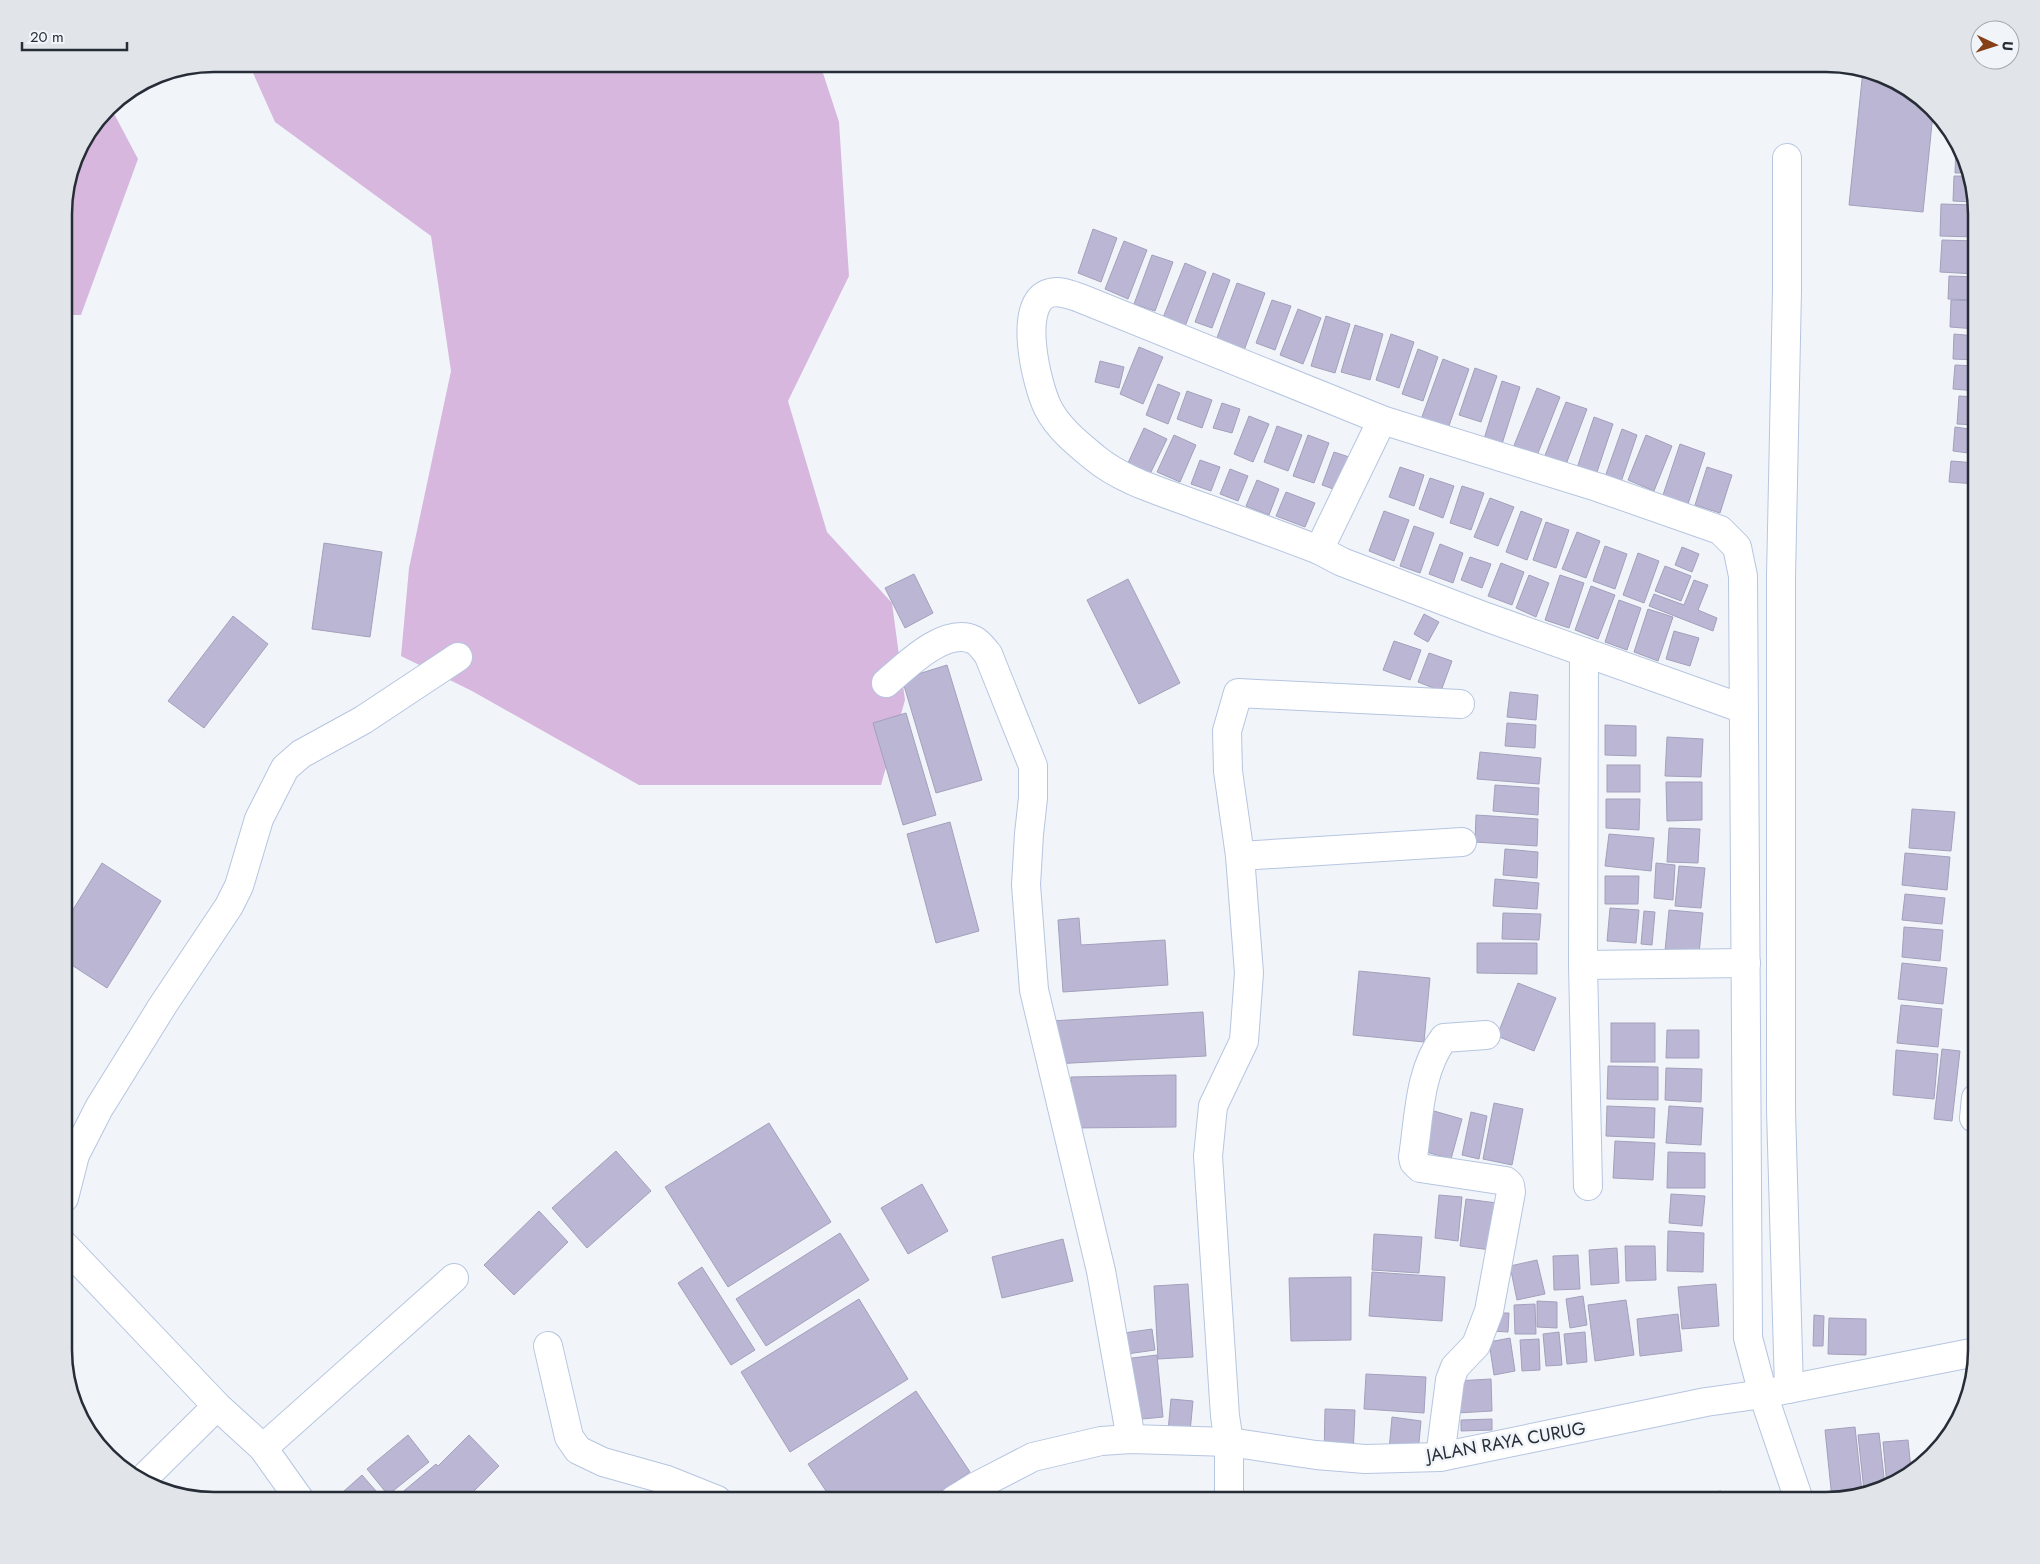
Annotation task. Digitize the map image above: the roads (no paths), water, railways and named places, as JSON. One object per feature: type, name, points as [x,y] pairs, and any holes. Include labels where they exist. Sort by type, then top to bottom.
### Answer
[{"type":"street","points":[[1787,158],[1787,290],[1781,577],[1781,1110],[1789,1389]]},
{"type":"street","points":[[1744,709],[1342,562],[1319,550],[1126,478],[1096,459],[1056,421],[1048,408],[1034,359],[1031,326],[1035,305],[1043,296],[1051,292],[1064,293],[1080,298],[1382,420],[1596,488],[1720,530],[1737,547],[1743,576],[1746,963],[1748,1338],[1763,1394],[1796,1492]]},
{"type":"street","points":[[1319,550],[1382,420]]},
{"type":"street","points":[[886,683],[921,653],[940,643],[964,636],[976,641],[988,654],[1033,766],[1033,798],[1028,834],[1026,885],[1034,990],[1102,1271],[1131,1439]]},
{"type":"street","points":[[1584,652],[1583,965],[1588,1186]]},
{"type":"street","points":[[73,1164],[99,1108],[163,1004],[229,906],[239,886],[259,819],[285,768],[301,754],[363,720],[458,658]]},
{"type":"street","points":[[1229,1492],[1229,1442],[1225,1416],[1208,1156],[1213,1106],[1244,1040],[1249,973],[1240,856],[1228,771],[1227,731],[1238,693],[1460,704]]},
{"type":"street","points":[[1240,856],[1462,842]]},
{"type":"street","points":[[1583,965],[1746,963]]},
{"type":"street","points":[[1440,1457],[1450,1380],[1455,1367],[1476,1345],[1489,1311],[1511,1192],[1510,1185],[1506,1181],[1420,1168],[1414,1162],[1413,1157],[1425,1076],[1436,1048],[1444,1038],[1486,1035]]},
{"type":"street","points":[[73,1254],[217,1406],[263,1448],[294,1492]]},
{"type":"street","points":[[263,1448],[454,1278]]},
{"type":"street","points":[[548,1346],[569,1437],[578,1450],[602,1462],[667,1480],[697,1492]]},
{"type":"street","name":"JALAN RAYA CURUG","points":[[967,1492],[1033,1458],[1101,1441],[1131,1439],[1229,1442],[1316,1455],[1365,1459],[1440,1457],[1706,1402],[1763,1394],[1968,1354]]},
{"type":"street","points":[[148,1475],[217,1406]]}]
